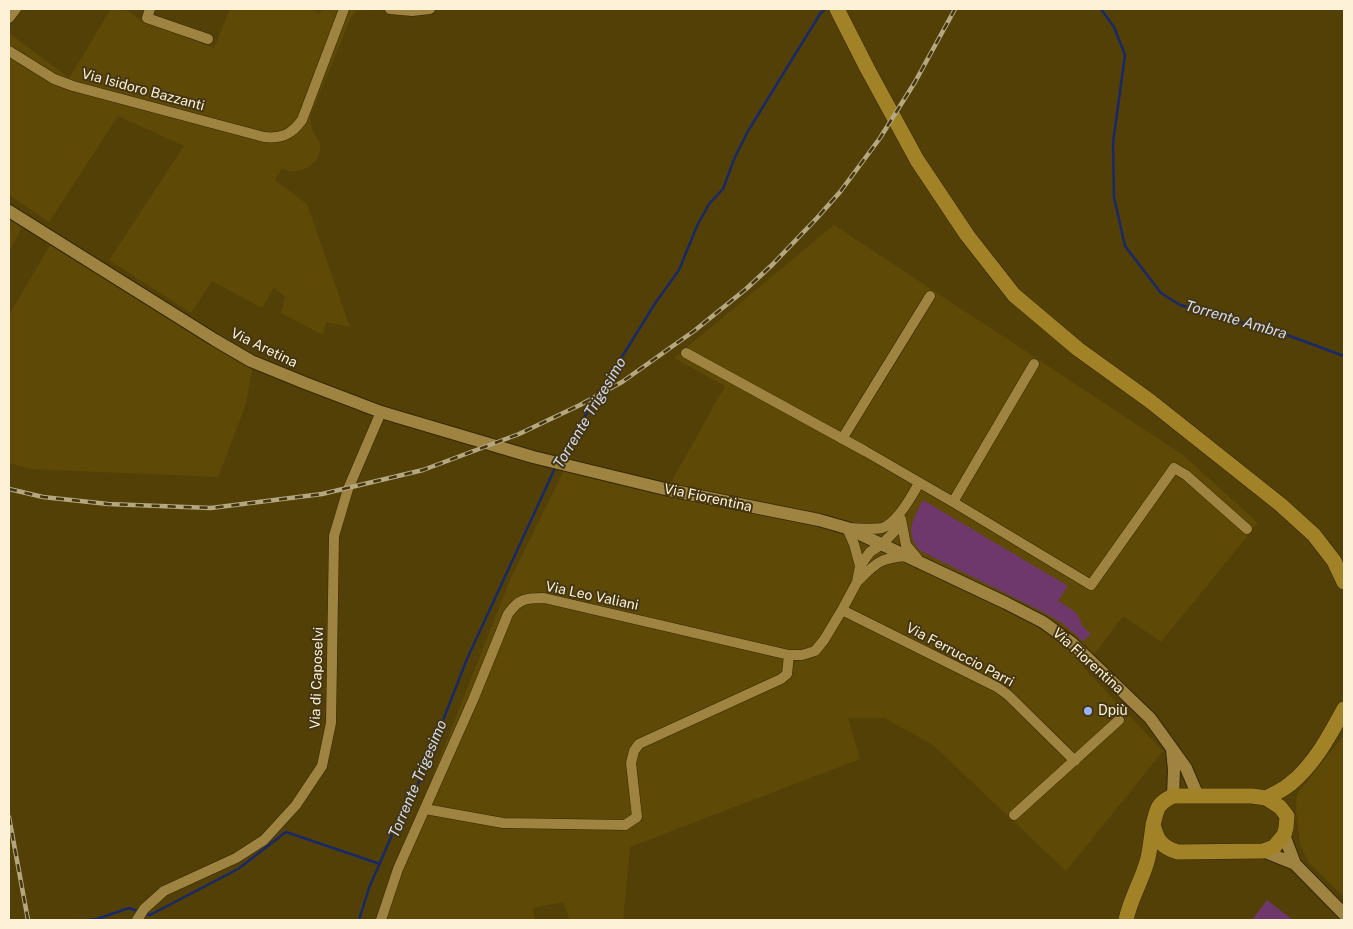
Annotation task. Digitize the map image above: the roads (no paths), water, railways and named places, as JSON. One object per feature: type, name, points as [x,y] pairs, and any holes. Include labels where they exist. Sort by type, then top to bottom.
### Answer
[{"type":"main road","points":[[837,9],[917,160],[967,235],[1014,295],[1078,349],[1150,401],[1281,504],[1314,535],[1334,560],[1344,582]]},
{"type":"main road","points":[[1266,798],[1289,785],[1305,770],[1330,735],[1344,708]]},
{"type":"main road","points":[[1280,807],[1289,785]]},
{"type":"main road","points":[[1126,920],[1127,912],[1142,878],[1148,856],[1153,824],[1158,806],[1166,799],[1172,796],[1252,796],[1266,798],[1280,807],[1287,816],[1284,835],[1274,847],[1263,851],[1178,852],[1163,845],[1156,836],[1153,824]]},
{"type":"main road","points":[[1142,878],[1157,862],[1186,852]]},
{"type":"street","points":[[9,18],[16,9]]},
{"type":"street","points":[[150,9],[147,18],[208,40]]},
{"type":"street","name":"Via Isidoro Bazzanti","points":[[9,51],[54,79],[73,86],[276,138],[284,136],[297,128],[302,120],[344,9]]},
{"type":"street","points":[[390,9],[412,11],[430,9]]},
{"type":"street","name":"Via Aretina","points":[[9,210],[214,340],[251,361],[382,412],[533,457]]},
{"type":"street","points":[[842,439],[930,296]]},
{"type":"street","points":[[686,353],[953,502],[1091,585],[1174,468],[1186,475],[1247,529]]},
{"type":"street","points":[[953,502],[1034,364]]},
{"type":"street","name":"Via di Caposelvi","points":[[137,920],[144,909],[164,891],[236,858],[264,840],[296,804],[322,766],[331,723],[334,536],[348,489],[382,412]]},
{"type":"street","name":"Via Fiorentina","points":[[533,457],[669,490],[819,520],[846,528],[913,558],[1043,622],[1072,643],[1150,718],[1186,768],[1198,796]]},
{"type":"street","points":[[846,528],[871,529],[884,527],[909,502],[918,483]]},
{"type":"street","points":[[901,512],[901,525],[906,545],[913,558]]},
{"type":"street","points":[[860,566],[870,552],[882,544],[901,525]]},
{"type":"street","points":[[877,562],[884,527]]},
{"type":"street","name":"Via Leo Valiani","points":[[381,920],[398,869],[426,808],[508,614],[513,607],[525,599],[544,598],[789,655],[802,655],[815,651],[824,640],[857,582],[860,566],[854,544],[846,528]]},
{"type":"street","points":[[857,582],[877,562],[892,557],[913,558]]},
{"type":"street","name":"Via Ferruccio Parri","points":[[842,610],[997,687],[1008,695],[1076,761]]},
{"type":"street","points":[[426,808],[503,823],[625,825],[637,817],[631,762],[634,751],[639,744],[781,679],[787,674],[789,655]]},
{"type":"street","points":[[1014,815],[1076,761],[1119,720]]},
{"type":"street","points":[[1172,747],[1174,770],[1172,796]]},
{"type":"street","points":[[1284,835],[1295,864]]},
{"type":"street","points":[[1263,851],[1295,864],[1344,914]]},
{"type":"waterway","name":"Torrente Trigesimo","points":[[560,459],[656,302],[679,270],[697,226],[709,204],[723,189],[735,157],[748,131],[820,14],[825,9]]},
{"type":"waterway","name":"Torrente Ambra","points":[[1101,9],[1114,27],[1125,55],[1113,143],[1114,197],[1125,246],[1161,293],[1180,305],[1287,335],[1344,356]]},
{"type":"waterway","name":"Torrente Trigesimo","points":[[359,920],[369,888],[392,835],[413,797],[467,659],[556,466]]},
{"type":"waterway","points":[[145,914],[150,915],[238,869],[286,832],[380,864]]},
{"type":"waterway","points":[[89,920],[129,908],[140,912]]},
{"type":"railway","points":[[9,489],[43,497],[108,504],[211,508],[322,494],[423,470],[519,434],[580,405],[622,382],[694,331],[746,289],[817,218],[840,192],[880,138],[915,82],[955,9]]},
{"type":"railway","points":[[9,817],[28,920]]},
{"type":"place","name":"Dpiù","points":[[1088,711]]}]
